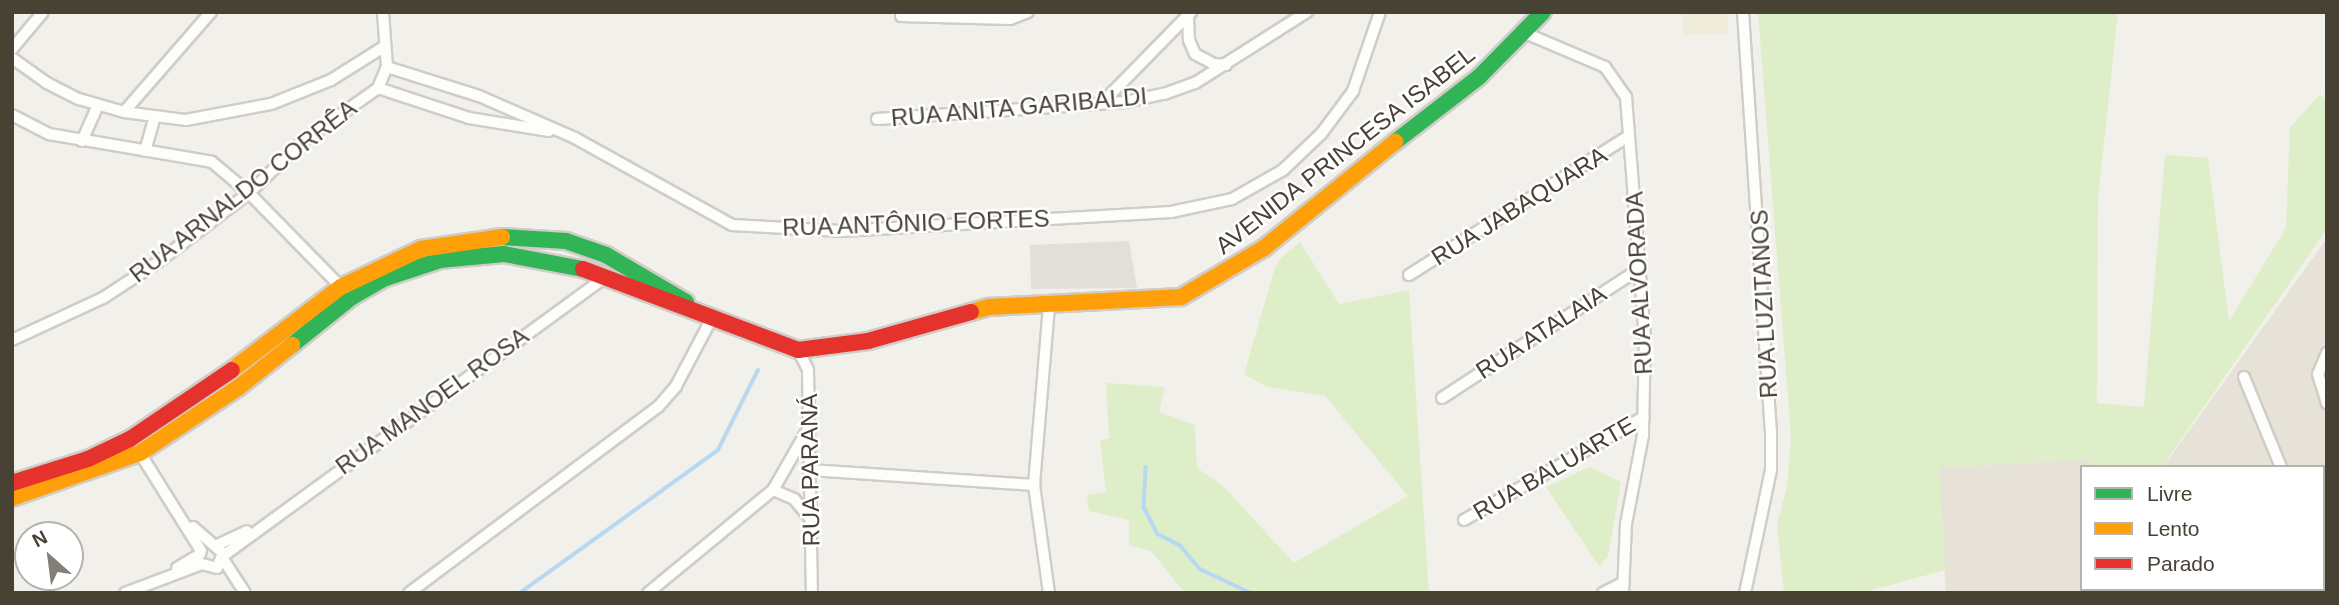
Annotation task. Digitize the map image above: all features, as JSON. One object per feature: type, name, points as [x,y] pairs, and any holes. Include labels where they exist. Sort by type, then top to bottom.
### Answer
[{"type":"main road","name":"AVENIDA PRINCESA ISABEL","points":[[346,292],[406,270],[474,255],[537,257],[605,277],[798,350],[868,341],[989,307],[1168,300],[1214,281],[1264,248],[1386,148],[1413,131],[1525,33],[1543,12]]},
{"type":"main road","name":"AVENIDA PRINCESA ISABEL","points":[[12,498],[135,446],[239,387],[346,292],[421,250],[472,240],[534,237],[566,241],[606,255],[712,318]]},
{"type":"main road","name":"AVENIDA PRINCESA ISABEL","points":[[12,483],[135,446]]},
{"type":"street","points":[[12,48],[43,12]]},
{"type":"street","points":[[124,112],[211,12]]},
{"type":"street","points":[[383,12],[387,67]]},
{"type":"street","points":[[901,16],[935,14],[1010,19],[1028,12]]},
{"type":"street","name":"RUA ANITA GARIBALDI","points":[[877,119],[1103,102],[1176,91],[1226,65],[1307,12]]},
{"type":"street","name":"RUA ANTÔNIO FORTES","points":[[387,67],[479,96],[559,132],[615,158],[713,218],[742,226],[841,230],[1200,208],[1262,184],[1321,134],[1353,91],[1380,12]]},
{"type":"street","name":"RUA LUZITANOS","points":[[1743,12],[1772,430],[1771,470],[1745,593]]},
{"type":"street","points":[[1190,14],[1189,40],[1195,54],[1226,65]]},
{"type":"street","points":[[1103,102],[1190,14]]},
{"type":"street","name":"RUA ALVORADA","points":[[1525,33],[1605,67],[1626,97],[1642,267],[1644,417],[1626,524],[1623,588]]},
{"type":"street","points":[[12,58],[47,83],[98,106],[156,117],[215,118],[271,104],[331,80],[385,46]]},
{"type":"street","name":"RUA ARNALDO CORRÊA","points":[[12,340],[103,298],[249,193],[284,156],[377,88],[387,67]]},
{"type":"street","points":[[377,88],[469,118],[559,132]]},
{"type":"street","points":[[82,141],[98,106]]},
{"type":"street","points":[[12,115],[49,134],[212,162],[249,193],[346,292]]},
{"type":"street","points":[[145,151],[156,117]]},
{"type":"street","name":"RUA JABAQUARA","points":[[1409,275],[1629,135]]},
{"type":"street","name":"RUA ATALAIA","points":[[1441,398],[1642,267]]},
{"type":"street","name":"RUA MANOEL ROSA","points":[[214,569],[259,526],[605,277]]},
{"type":"street","points":[[1049,306],[1034,485],[1049,593]]},
{"type":"street","points":[[409,593],[657,407],[676,386],[712,318]]},
{"type":"street","name":"RUA PARANÁ","points":[[798,350],[808,370],[813,593]]},
{"type":"street","points":[[2327,353],[2318,374],[2327,404]]},
{"type":"street","points":[[2244,377],[2280,465]]},
{"type":"street","name":"RUA BALUARTE","points":[[1464,520],[1644,417]]},
{"type":"street","points":[[648,593],[773,490],[809,426]]},
{"type":"street","points":[[135,446],[206,552],[214,569],[244,591]]},
{"type":"street","points":[[810,470],[1034,485]]},
{"type":"street","points":[[773,490],[794,499],[811,519]]},
{"type":"street","name":"RUA MANOEL ROSA","points":[[125,593],[153,582],[259,526]]},
{"type":"street","points":[[206,552],[223,558],[244,591]]},
{"type":"street","points":[[1602,593],[1623,588]]},
{"type":"shaded area","points":[[1683,12],[1727,12],[1728,33],[1683,35]]},
{"type":"shaded area","points":[[2327,238],[2327,593],[1946,593],[1939,467],[2086,460],[2092,465],[2080,465],[2080,591],[2325,591],[2325,465],[2164,465]]},
{"type":"shaded area","points":[[1129,241],[1137,288],[1031,289],[1030,245]]},
{"type":"green space","points":[[1758,12],[2118,12],[2098,199],[2097,403],[2144,407],[2165,155],[2208,158],[2229,321],[2286,228],[2290,128],[2320,94],[2327,102],[2327,229],[2163,465],[2092,465],[2086,460],[1940,467],[1945,570],[1861,593],[1784,593],[1777,525],[1787,486],[1791,437]]},
{"type":"green space","points":[[1300,242],[1339,304],[1409,290],[1429,593],[1185,593],[1151,551],[1129,545],[1129,520],[1089,511],[1087,495],[1106,492],[1100,440],[1109,439],[1106,383],[1165,387],[1159,412],[1195,425],[1197,468],[1223,486],[1294,563],[1408,496],[1325,396],[1267,387],[1244,374],[1274,271],[1279,260]]},
{"type":"green space","points":[[1590,467],[1621,482],[1608,557],[1599,566],[1546,487]]},
{"type":"waterway","points":[[520,593],[718,450],[758,370]]},
{"type":"waterway","points":[[1146,467],[1144,507],[1158,534],[1180,545],[1200,569],[1251,593]]},
{"type":"traffic: fast","points":[[1395,142],[1479,77],[1543,12]]},
{"type":"traffic: fast","points":[[502,237],[566,241],[606,255],[686,302]]},
{"type":"traffic: fast","points":[[292,345],[352,297],[383,279],[440,260],[504,254],[583,269]]},
{"type":"traffic: slow","points":[[971,312],[989,307],[1181,297],[1264,248],[1395,142]]},
{"type":"traffic: slow","points":[[232,370],[341,287],[421,249],[502,237]]},
{"type":"traffic: slow","points":[[12,498],[140,453],[239,387],[292,345]]},
{"type":"traffic: jam","points":[[583,269],[798,350],[868,341],[971,312]]},
{"type":"traffic: jam","points":[[12,483],[88,459],[130,439],[232,370]]}]
